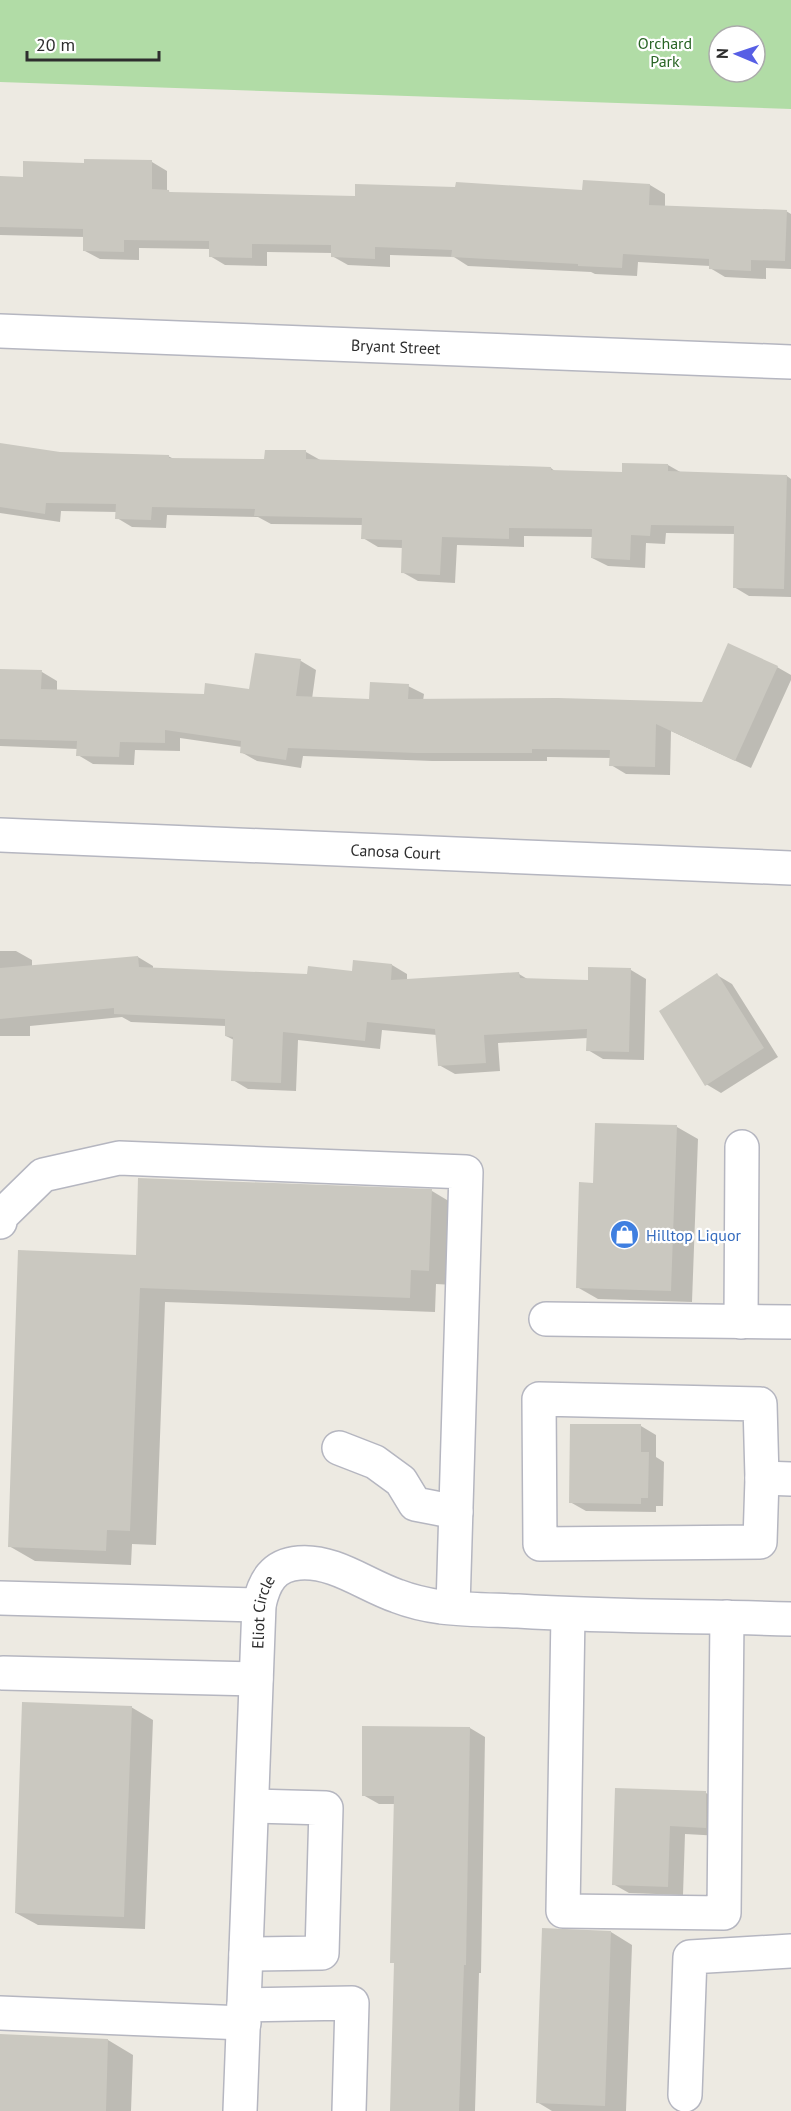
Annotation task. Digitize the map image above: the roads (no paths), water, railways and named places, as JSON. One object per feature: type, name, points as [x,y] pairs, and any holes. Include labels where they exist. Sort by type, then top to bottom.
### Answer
[{"type":"street","name":"Bryant Street","points":[[0,331],[791,362]]},
{"type":"street","name":"Canosa Court","points":[[0,834],[791,868]]},
{"type":"street","points":[[741,1322],[742,1147]]},
{"type":"street","points":[[0,1222],[0,1217],[43,1175],[119,1158],[466,1172],[453,1607]]},
{"type":"street","points":[[546,1319],[791,1322]]},
{"type":"street","points":[[539,1399],[760,1404],[777,1478],[760,1542],[540,1544],[539,1399]]},
{"type":"street","points":[[339,1448],[375,1462],[401,1481],[415,1504],[456,1512]]},
{"type":"street","name":"Eliot Circle","points":[[240,2111],[259,1605],[263,1587],[272,1574],[284,1566],[313,1563],[334,1568],[397,1596],[441,1607],[568,1614],[791,1619]]},
{"type":"street","points":[[0,1598],[259,1605]]},
{"type":"street","points":[[568,1614],[563,1911],[724,1913],[727,1617]]},
{"type":"street","points":[[3,1673],[256,1679]]},
{"type":"street","points":[[246,1954],[322,1953],[326,1808],[252,1806]]},
{"type":"street","points":[[685,2095],[690,1957],[791,1951]]},
{"type":"street","points":[[0,2013],[244,2014],[352,2003],[349,2111]]},
{"type":"place","name":"Hilltop Liquor","points":[[625,1235]]},
{"type":"park label","name":"Orchard Park","points":[[665,52]]}]
